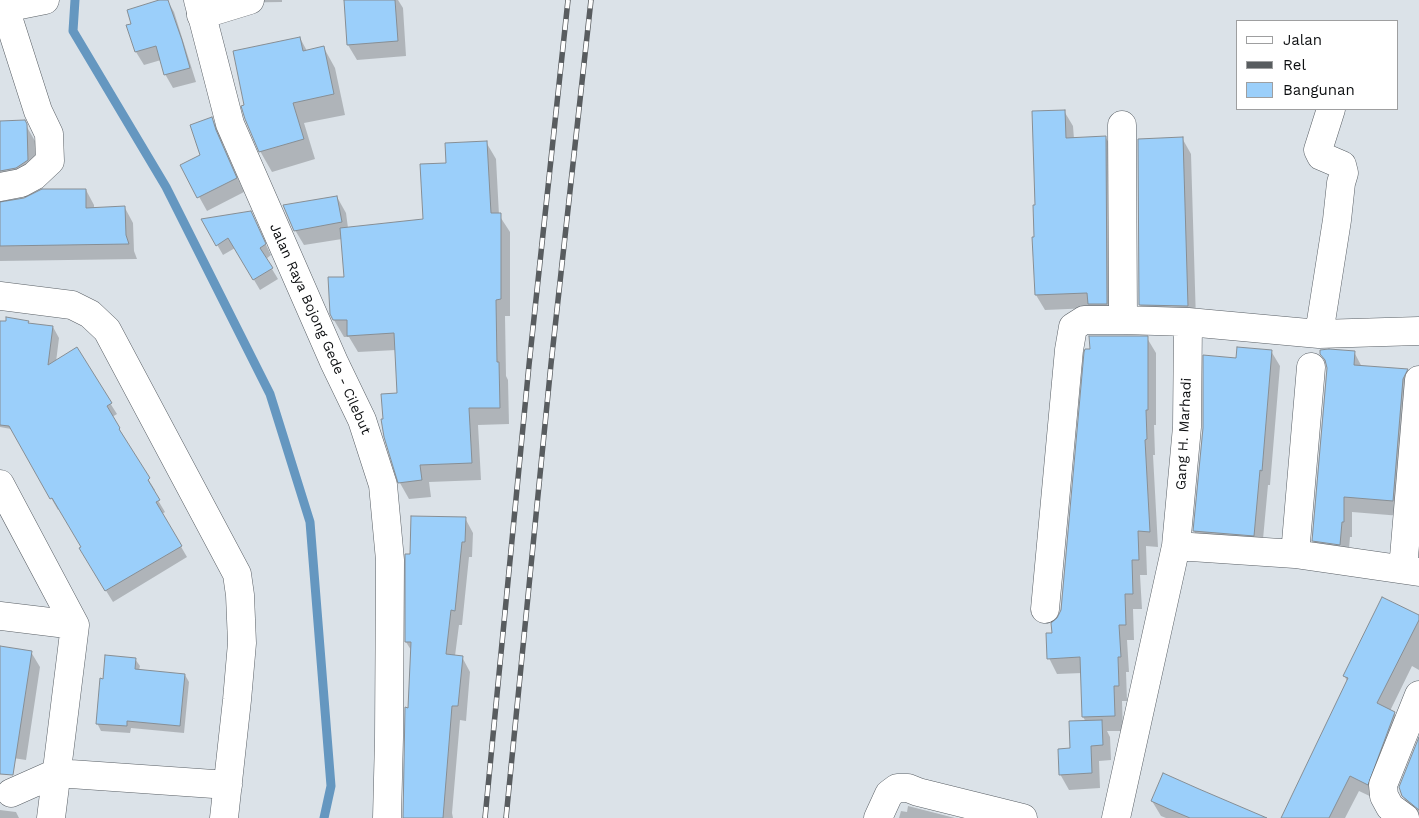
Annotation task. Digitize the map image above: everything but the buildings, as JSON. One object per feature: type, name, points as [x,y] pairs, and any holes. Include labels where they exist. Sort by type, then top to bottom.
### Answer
[{"type":"street","points":[[0,187],[21,183],[34,176],[50,162],[49,134],[38,111],[3,6],[44,0]]},
{"type":"street","points":[[200,7],[250,0]]},
{"type":"street","name":"Jalan Raya Bojong Gede - Cilebut","points":[[200,7],[230,124],[334,362],[362,420],[383,485],[390,560],[390,738],[387,818]]},
{"type":"street","points":[[1320,334],[1344,173],[1342,165],[1321,156],[1318,150],[1331,110]]},
{"type":"street","points":[[1122,125],[1123,320]]},
{"type":"street","points":[[0,296],[72,305],[90,314],[107,330],[237,574],[242,643],[224,818]]},
{"type":"street","points":[[1044,609],[1069,350],[1073,327],[1084,320],[1123,320],[1188,322],[1320,334],[1419,331]]},
{"type":"street","name":"Gang H. Marhadi","points":[[1116,818],[1154,654],[1176,546],[1187,427],[1188,322]]},
{"type":"street","points":[[1294,554],[1311,367]]},
{"type":"street","points":[[1176,546],[1294,554],[1411,570],[1419,380]]},
{"type":"street","points":[[0,484],[75,625],[56,773],[57,817],[6,792]]},
{"type":"street","points":[[0,616],[75,625]]},
{"type":"street","points":[[1405,818],[1390,807],[1384,796],[1383,785],[1419,695]]},
{"type":"street","points":[[6,792],[56,773],[228,784]]},
{"type":"street","points":[[878,818],[889,794],[898,788],[908,788],[1023,818]]},
{"type":"waterway","points":[[75,0],[73,31],[166,187],[270,394],[310,522],[331,786],[324,818]]},
{"type":"railway","points":[[485,818],[529,365],[568,0]]},
{"type":"railway","points":[[506,818],[551,364],[591,0]]}]
